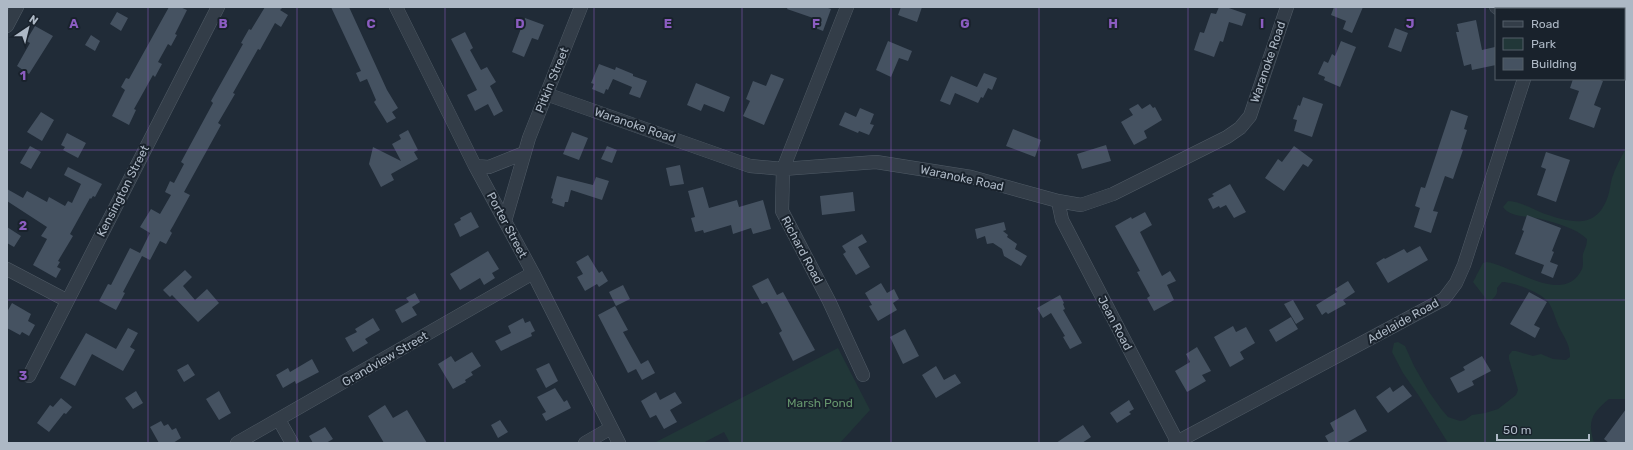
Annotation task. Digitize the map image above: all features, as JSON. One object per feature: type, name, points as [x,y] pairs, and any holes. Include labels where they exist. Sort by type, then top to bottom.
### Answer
[{"type":"street","points":[[7,26],[17,7]]},
{"type":"street","name":"Kensington Street","points":[[29,376],[66,300],[218,7]]},
{"type":"street","name":"Porter Street","points":[[396,7],[475,166],[533,273],[619,443]]},
{"type":"street","name":"Pitkin Street","points":[[505,221],[524,153],[581,7]]},
{"type":"street","name":"Richard Road","points":[[847,7],[783,169],[782,211],[829,301],[863,375]]},
{"type":"street","name":"Waranoke Road","points":[[546,94],[750,166],[783,169],[876,162],[971,177],[1058,201],[1081,205],[1113,194],[1227,137],[1240,128],[1250,116],[1287,7]]},
{"type":"street","name":"Adelaide Road","points":[[1177,443],[1444,299],[1456,284],[1464,266],[1524,80]]},
{"type":"street","points":[[475,166],[489,167],[524,153]]},
{"type":"street","name":"Jean Road","points":[[1058,201],[1062,220],[1177,443]]},
{"type":"street","points":[[7,269],[66,300]]},
{"type":"street","name":"Grandview Street","points":[[236,443],[279,420],[533,273]]},
{"type":"street","points":[[279,420],[292,443]]},
{"type":"street","points":[[585,443],[611,428]]},
{"type":"green space","points":[[1626,148],[1626,399],[1609,399],[1595,413],[1591,423],[1594,443],[1448,443],[1403,373],[1392,352],[1394,343],[1398,342],[1405,346],[1414,366],[1429,392],[1442,410],[1448,417],[1460,421],[1465,420],[1472,415],[1498,409],[1516,395],[1518,390],[1509,359],[1509,355],[1512,351],[1533,356],[1541,354],[1553,359],[1566,360],[1570,357],[1567,343],[1559,328],[1551,306],[1545,299],[1527,289],[1507,282],[1502,282],[1497,288],[1497,293],[1491,301],[1487,300],[1473,282],[1483,263],[1487,262],[1551,285],[1563,284],[1574,280],[1582,269],[1583,254],[1587,239],[1566,226],[1541,219],[1515,215],[1506,211],[1503,207],[1508,201],[1513,202],[1522,204],[1545,214],[1572,221],[1581,221],[1596,216],[1602,209],[1608,196],[1613,174]]},
{"type":"green space","name":"Marsh Pond","points":[[838,348],[870,410],[840,443],[730,443],[724,432],[703,443],[654,443]]},
{"type":"building","points":[[169,7],[180,7],[187,10],[175,34],[177,35],[171,46],[168,44],[158,62],[162,64],[155,77],[153,75],[134,109],[136,110],[129,125],[112,116],[125,90],[121,87],[126,78],[129,79]]},
{"type":"building","points":[[265,7],[283,7],[280,10],[288,15],[281,27],[275,23],[260,50],[258,49],[233,93],[235,94],[218,123],[221,125],[184,192],[190,195],[170,231],[172,233],[166,244],[160,241],[150,260],[142,256],[123,292],[125,293],[116,310],[99,301],[108,284],[111,285],[130,248],[140,253],[150,233],[140,227],[151,209],[160,214],[171,195],[165,192],[170,181],[174,183],[184,164],[181,162],[213,103],[211,101],[243,44],[241,43],[249,29],[251,30]]},
{"type":"building","points":[[331,7],[349,7],[387,90],[398,108],[392,112],[396,118],[387,123],[374,102],[376,100],[367,79],[360,82],[356,73],[361,71]]},
{"type":"building","points":[[788,7],[825,7],[831,9],[823,31],[813,27],[816,19],[787,9]]},
{"type":"building","points":[[901,7],[922,7],[917,22],[898,15]]},
{"type":"building","points":[[1219,7],[1226,7],[1246,14],[1242,26],[1229,22],[1223,42],[1220,41],[1214,57],[1194,50],[1200,32],[1204,33],[1211,13],[1216,14]]},
{"type":"building","points":[[1334,7],[1363,7],[1352,33],[1343,29],[1346,21],[1331,15]]},
{"type":"building","points":[[117,12],[128,18],[121,31],[110,24]]},
{"type":"building","points":[[525,18],[544,25],[538,40],[532,38],[524,57],[512,52]]},
{"type":"building","points":[[1476,20],[1482,50],[1495,47],[1495,65],[1472,70],[1471,64],[1464,66],[1456,32],[1459,32],[1457,24]]},
{"type":"building","points":[[35,26],[53,36],[29,74],[17,66],[30,43],[26,41]]},
{"type":"building","points":[[1395,28],[1408,33],[1401,52],[1388,47]]},
{"type":"building","points":[[465,32],[473,48],[470,50],[481,70],[487,67],[496,82],[490,86],[503,111],[494,116],[488,104],[475,111],[467,95],[477,90],[451,39]]},
{"type":"building","points":[[91,35],[100,41],[95,51],[85,45]]},
{"type":"building","points":[[888,41],[912,51],[908,61],[899,58],[891,77],[876,70]]},
{"type":"building","points":[[1341,41],[1356,47],[1340,87],[1324,80],[1325,77],[1318,74],[1324,61],[1328,63],[1332,54],[1335,56]]},
{"type":"building","points":[[599,64],[615,70],[616,67],[633,74],[633,76],[647,81],[640,98],[629,94],[632,87],[613,79],[608,90],[606,89],[604,94],[592,89],[594,84],[591,83]]},
{"type":"building","points":[[984,73],[997,78],[992,90],[988,88],[983,98],[981,97],[978,103],[955,93],[950,105],[940,101],[951,76],[977,87]]},
{"type":"building","points":[[771,74],[784,79],[764,125],[743,116],[750,101],[746,99],[753,81],[766,86]]},
{"type":"building","points":[[1573,80],[1603,81],[1594,105],[1601,108],[1594,128],[1569,119],[1579,91],[1570,88]]},
{"type":"building","points":[[696,83],[730,97],[724,112],[704,104],[701,111],[687,105]]},
{"type":"building","points":[[1303,97],[1323,104],[1312,137],[1294,131],[1297,120],[1293,119],[1298,105],[1300,106]]},
{"type":"building","points":[[1138,104],[1142,109],[1150,104],[1153,108],[1155,107],[1162,120],[1144,131],[1147,138],[1134,145],[1121,122],[1133,115],[1129,109]]},
{"type":"building","points":[[860,108],[874,114],[870,124],[874,125],[869,135],[859,131],[858,133],[839,125],[845,112],[856,117]]},
{"type":"building","points":[[1451,110],[1468,116],[1464,129],[1467,130],[1461,149],[1463,150],[1453,179],[1445,176],[1433,211],[1438,212],[1431,233],[1414,227],[1420,208],[1415,206],[1421,187],[1425,188]]},
{"type":"building","points":[[41,112],[54,120],[42,141],[27,132]]},
{"type":"building","points":[[1013,129],[1041,140],[1035,157],[1006,146]]},
{"type":"building","points":[[408,130],[418,150],[414,152],[418,159],[391,174],[394,180],[381,187],[369,164],[373,147],[401,161],[392,144],[401,139],[399,135]]},
{"type":"building","points":[[572,132],[588,138],[579,160],[563,154]]},
{"type":"building","points":[[67,133],[86,143],[78,158],[63,150],[65,147],[61,145]]},
{"type":"building","points":[[1106,145],[1111,161],[1082,169],[1077,154]]},
{"type":"building","points":[[30,146],[41,152],[31,169],[20,163]]},
{"type":"building","points":[[607,146],[617,150],[612,163],[601,159]]},
{"type":"building","points":[[1294,146],[1313,160],[1308,167],[1303,164],[1284,191],[1265,178],[1278,159],[1282,162]]},
{"type":"building","points":[[1546,152],[1570,160],[1556,202],[1537,195],[1546,169],[1541,167]]},
{"type":"building","points":[[680,165],[684,184],[670,186],[666,168]]},
{"type":"building","points":[[68,167],[102,184],[95,197],[93,196],[91,199],[90,198],[70,234],[73,236],[58,261],[60,262],[57,267],[61,269],[56,278],[33,265],[47,239],[41,236],[47,227],[7,201],[7,189],[23,198],[27,191],[47,202],[49,197],[65,206],[68,201],[72,203],[81,184],[64,175]]},
{"type":"building","points":[[557,176],[593,185],[596,177],[609,181],[602,200],[571,190],[568,202],[565,202],[564,207],[552,203],[553,199],[551,198]]},
{"type":"building","points":[[1230,184],[1246,212],[1234,218],[1226,205],[1213,209],[1208,199],[1214,196],[1212,194]]},
{"type":"building","points":[[703,187],[709,208],[737,200],[739,207],[763,200],[771,229],[753,234],[751,228],[733,234],[731,225],[704,233],[703,230],[695,232],[691,218],[695,217],[688,191]]},
{"type":"building","points":[[853,192],[855,211],[822,215],[820,196]]},
{"type":"building","points":[[471,212],[479,227],[460,237],[454,224],[461,220],[460,218]]},
{"type":"building","points":[[1145,212],[1152,225],[1140,232],[1162,276],[1170,271],[1176,281],[1167,285],[1174,300],[1154,311],[1147,298],[1150,296],[1137,272],[1140,271],[1115,226],[1131,217],[1132,219]]},
{"type":"building","points":[[1527,215],[1561,228],[1552,251],[1554,252],[1550,262],[1558,265],[1553,278],[1541,273],[1544,265],[1515,254],[1524,231],[1522,230]]},
{"type":"building","points":[[1004,222],[1006,230],[1003,231],[1008,235],[1007,237],[1017,244],[1015,249],[1027,256],[1021,266],[1004,256],[1002,249],[993,243],[987,244],[985,236],[977,239],[975,229]]},
{"type":"building","points":[[7,227],[21,236],[14,247],[7,243]]},
{"type":"building","points":[[862,234],[867,242],[858,247],[870,267],[856,275],[843,254],[846,252],[842,246]]},
{"type":"building","points":[[1420,246],[1428,260],[1388,283],[1376,263],[1404,249],[1407,253]]},
{"type":"building","points":[[488,251],[499,269],[492,273],[495,278],[484,285],[480,278],[460,290],[450,274]]},
{"type":"building","points":[[588,255],[599,273],[602,271],[608,281],[599,287],[597,284],[585,291],[577,277],[583,274],[576,262]]},
{"type":"building","points":[[185,270],[192,277],[183,286],[195,300],[207,289],[219,303],[198,322],[172,295],[170,297],[163,290]]},
{"type":"building","points":[[768,278],[777,295],[783,292],[815,350],[793,361],[779,333],[782,331],[767,302],[762,304],[752,286]]},
{"type":"building","points":[[1348,281],[1355,292],[1343,300],[1346,304],[1328,314],[1326,312],[1322,315],[1316,305],[1337,292],[1335,289]]},
{"type":"building","points":[[881,283],[887,293],[894,289],[899,299],[893,303],[897,310],[878,321],[869,306],[872,305],[865,293]]},
{"type":"building","points":[[623,285],[630,299],[616,306],[609,292]]},
{"type":"building","points":[[1529,292],[1547,302],[1534,325],[1540,328],[1535,338],[1510,324]]},
{"type":"building","points":[[415,293],[420,302],[412,307],[417,315],[402,323],[395,310],[409,302],[406,298]]},
{"type":"building","points":[[1060,295],[1064,303],[1065,309],[1063,310],[1082,343],[1070,349],[1063,337],[1065,336],[1051,313],[1043,318],[1037,308]]},
{"type":"building","points":[[1293,300],[1304,319],[1296,324],[1284,304]]},
{"type":"building","points":[[12,303],[31,314],[28,321],[35,325],[29,336],[22,332],[20,335],[7,328],[7,312]]},
{"type":"building","points":[[615,306],[628,330],[623,332],[641,364],[648,360],[655,373],[642,380],[636,369],[628,373],[598,315]]},
{"type":"building","points":[[1291,317],[1298,329],[1276,342],[1269,330]]},
{"type":"building","points":[[373,318],[380,330],[365,339],[368,343],[353,352],[345,338],[357,332],[355,329]]},
{"type":"building","points":[[523,318],[525,323],[530,321],[535,331],[531,333],[532,336],[501,351],[495,341],[511,333],[508,326]]},
{"type":"building","points":[[1233,326],[1236,332],[1246,327],[1255,343],[1240,352],[1244,359],[1230,367],[1214,337]]},
{"type":"building","points":[[128,328],[138,333],[130,347],[135,350],[123,371],[92,354],[75,386],[60,378],[86,333],[116,349]]},
{"type":"building","points":[[905,329],[919,356],[903,364],[890,337]]},
{"type":"building","points":[[1197,347],[1211,371],[1202,375],[1206,381],[1187,392],[1175,371],[1190,362],[1186,354]]},
{"type":"building","points":[[472,352],[481,366],[471,372],[473,375],[465,380],[466,382],[453,389],[438,364],[451,356],[455,362]]},
{"type":"building","points":[[1482,356],[1491,371],[1472,381],[1474,385],[1458,393],[1450,378],[1465,370],[1463,367]]},
{"type":"building","points":[[312,359],[319,372],[296,384],[295,381],[283,388],[276,375],[288,368],[290,372]]},
{"type":"building","points":[[549,363],[558,381],[546,388],[536,369]]},
{"type":"building","points":[[188,364],[195,375],[184,382],[177,370]]},
{"type":"building","points":[[936,366],[944,380],[955,374],[961,383],[936,398],[922,375]]},
{"type":"building","points":[[1403,385],[1412,396],[1388,413],[1376,397],[1390,387],[1393,392]]},
{"type":"building","points":[[555,388],[564,402],[567,400],[571,408],[546,421],[542,414],[546,412],[537,397]]},
{"type":"building","points":[[136,391],[143,403],[133,409],[125,398]]},
{"type":"building","points":[[219,391],[231,413],[219,420],[206,399]]},
{"type":"building","points":[[656,392],[660,400],[675,392],[682,403],[670,410],[677,422],[664,429],[656,415],[650,418],[641,401]]},
{"type":"building","points":[[61,398],[72,407],[66,414],[64,413],[49,432],[37,423],[50,405],[53,407]]},
{"type":"building","points":[[1129,400],[1134,409],[1129,412],[1131,414],[1117,423],[1110,413]]},
{"type":"building","points":[[385,405],[393,418],[407,410],[427,443],[384,443],[368,416]]},
{"type":"building","points":[[1355,409],[1367,431],[1346,443],[1329,443],[1325,436],[1334,431],[1330,423]]},
{"type":"building","points":[[1626,409],[1626,443],[1609,443],[1604,439]]},
{"type":"building","points":[[500,420],[508,432],[498,438],[491,425]]},
{"type":"building","points":[[161,421],[164,426],[168,424],[172,430],[176,428],[181,438],[173,443],[159,443],[150,427]]},
{"type":"building","points":[[1083,425],[1091,437],[1082,443],[1056,443]]},
{"type":"building","points":[[325,427],[333,439],[326,443],[313,443],[309,436]]}]
